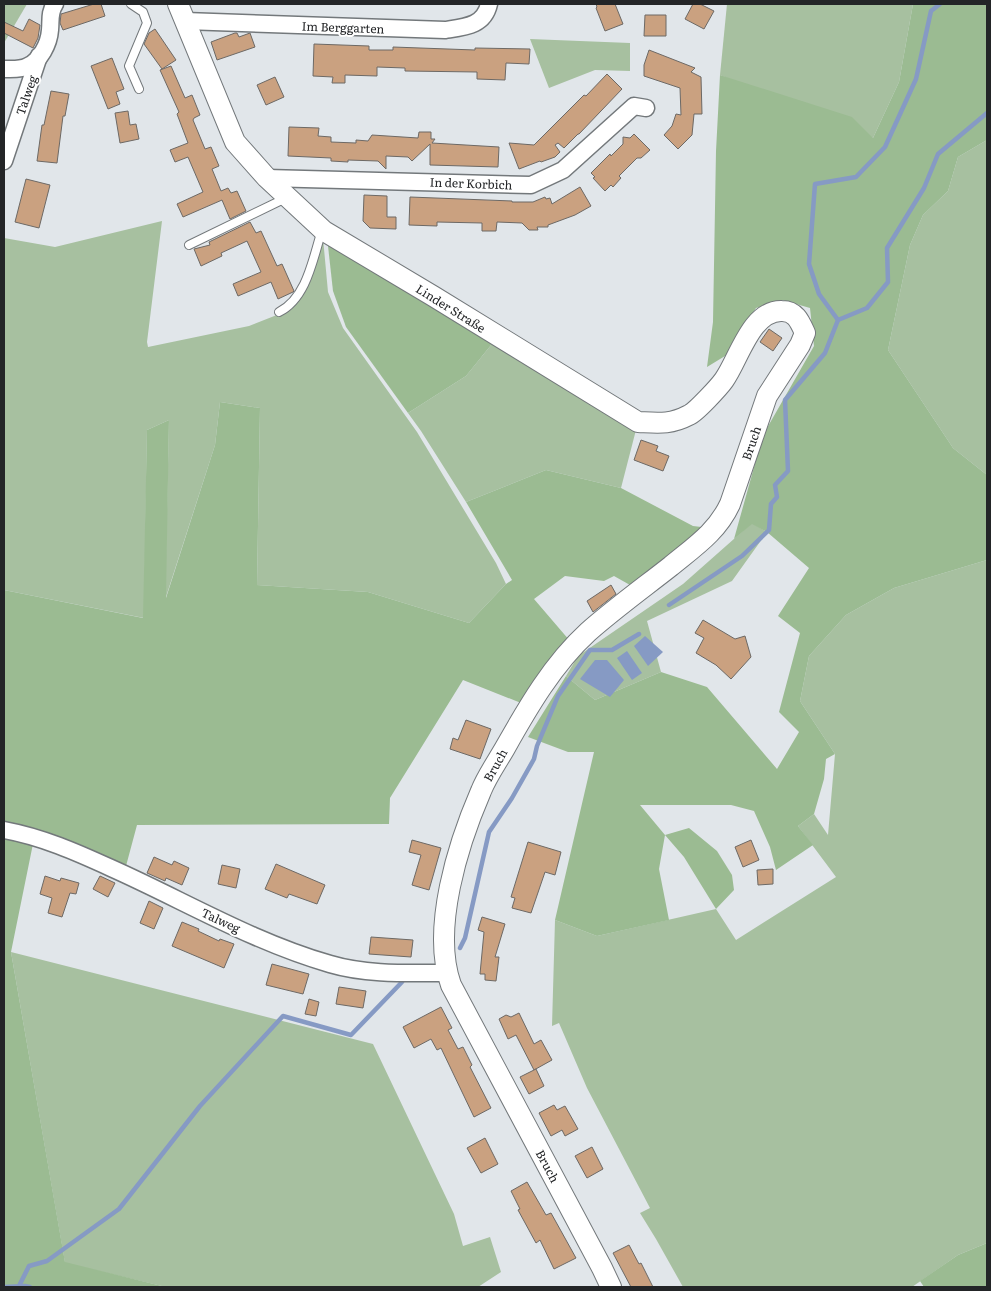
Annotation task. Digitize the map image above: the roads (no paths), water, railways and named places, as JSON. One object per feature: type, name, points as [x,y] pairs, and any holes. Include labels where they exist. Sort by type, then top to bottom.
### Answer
[{"type":"street","name":"Talweg","points":[[4,69],[27,67],[44,50],[50,33],[51,9],[55,4]]},
{"type":"street","name":"Im Berggarten","points":[[181,12],[445,30],[473,25],[487,13],[489,4]]},
{"type":"street","name":"Linder Straße","points":[[181,12],[235,142],[267,178],[322,230],[638,422],[668,424],[691,415],[724,380],[751,331],[764,316],[778,311],[789,311]]},
{"type":"street","name":"Talweg","points":[[4,161],[39,56]]},
{"type":"street","name":"In der Korbich","points":[[267,178],[531,185],[563,170],[634,106],[646,108]]},
{"type":"street","name":"Bruch","points":[[611,1287],[451,985],[447,973],[443,942],[448,901],[460,846],[481,790],[523,715],[562,658],[588,632],[703,540],[723,520],[767,396],[800,345],[805,333],[800,320],[789,311]]},
{"type":"street","name":"Talweg","points":[[4,830],[66,847],[244,931],[331,965],[361,970],[447,973]]},
{"type":"lane","points":[[131,4],[143,12],[147,23],[129,66],[139,89]]},
{"type":"lane","points":[[189,245],[288,197]]},
{"type":"lane","points":[[279,312],[287,308],[305,285],[322,230]]},
{"type":"water","points":[[645,636],[663,652],[648,666],[634,646]]},
{"type":"water","points":[[627,651],[642,673],[632,680],[617,658]]},
{"type":"water","points":[[595,660],[607,660],[624,680],[610,697],[580,679]]},
{"type":"waterway","points":[[838,320],[819,294],[809,264],[815,184],[856,177],[885,147],[916,79],[931,11],[940,4]]},
{"type":"waterway","points":[[669,605],[742,556],[769,530],[771,504],[777,497],[775,485],[788,471],[785,400],[825,353],[838,320],[867,308],[888,282],[887,248],[924,188],[938,154],[987,113]]},
{"type":"waterway","points":[[460,948],[465,938],[489,832],[512,798],[534,759],[537,746],[558,696],[590,650],[612,650],[639,634]]},
{"type":"waterway","points":[[19,1286],[29,1266],[47,1261],[119,1209],[200,1106],[283,1016],[351,1035],[402,982]]},
{"type":"waterway","points":[[4,1287],[30,1287]]}]
